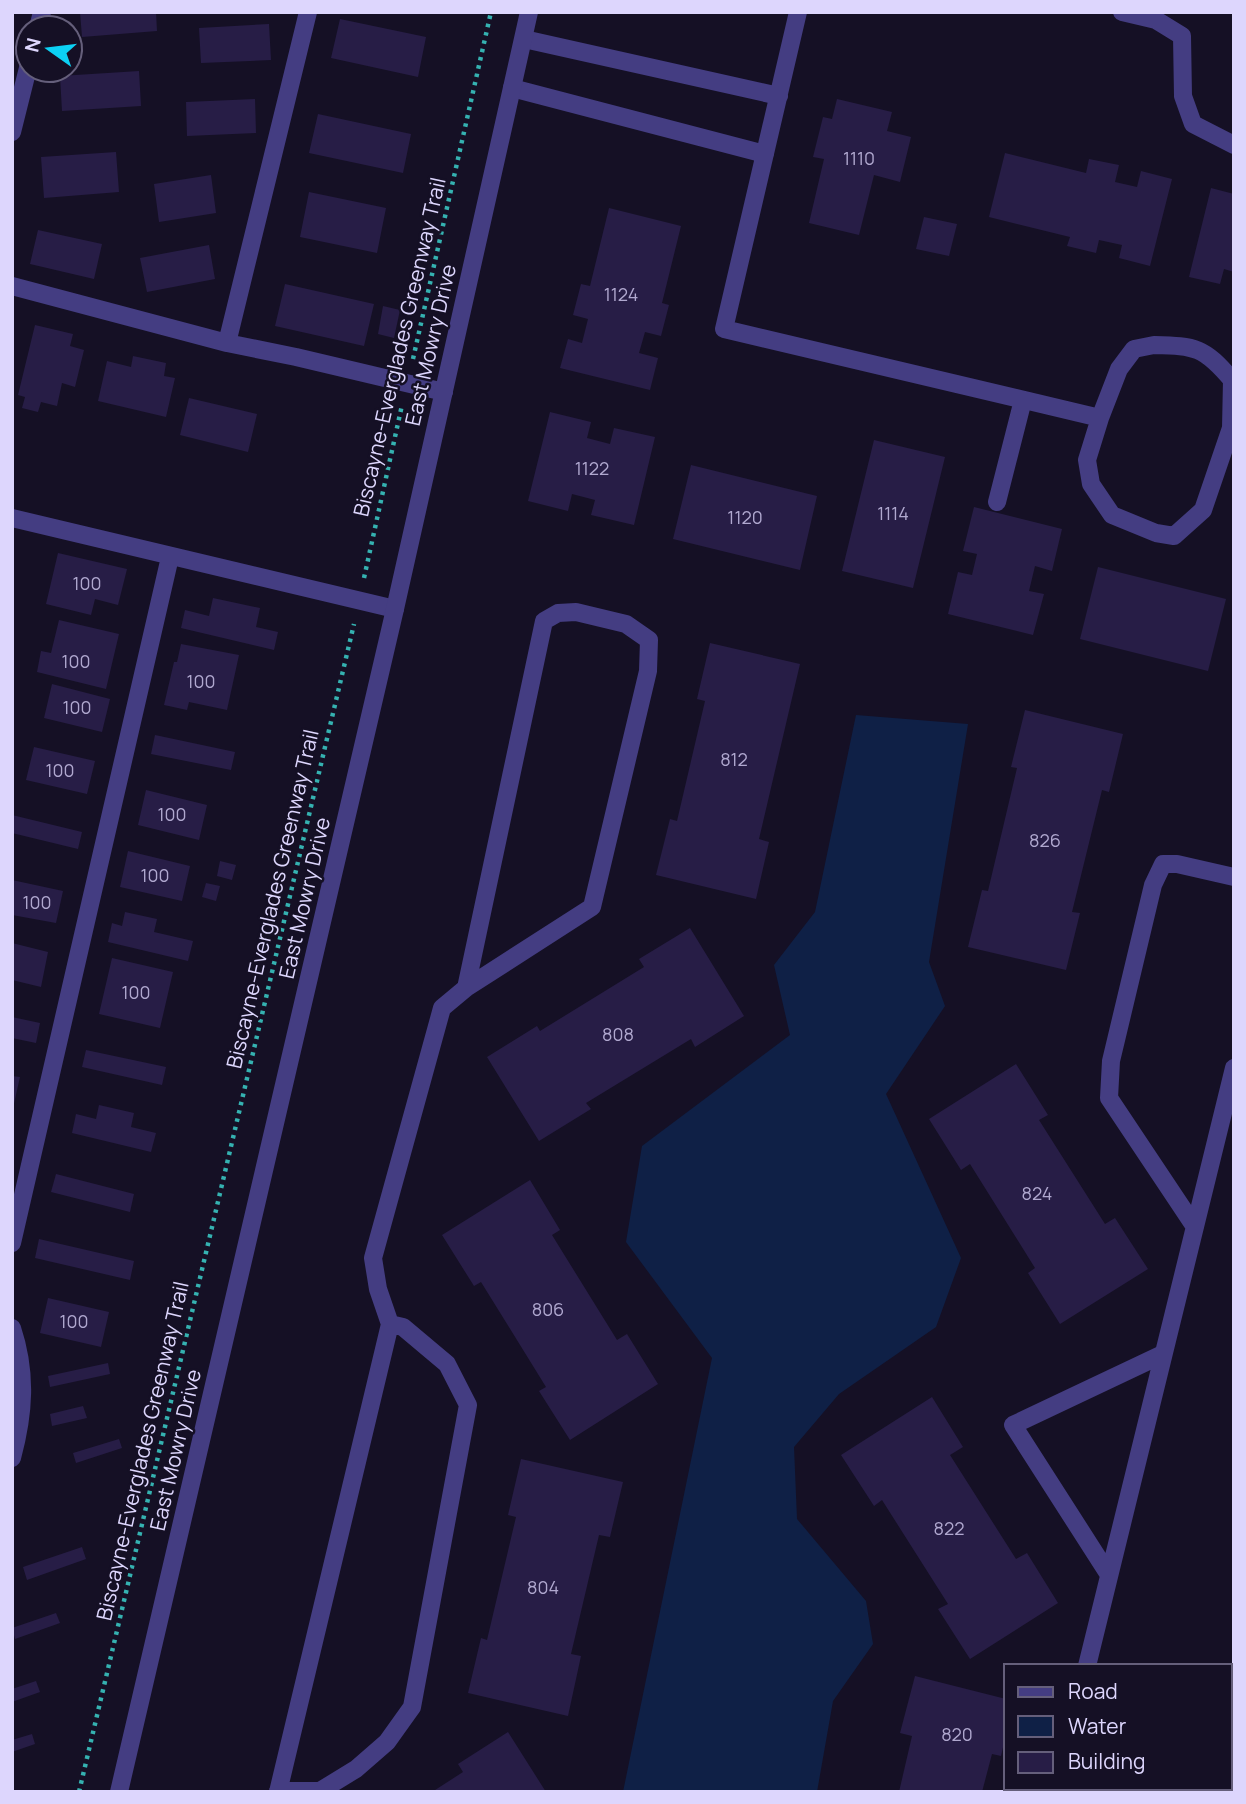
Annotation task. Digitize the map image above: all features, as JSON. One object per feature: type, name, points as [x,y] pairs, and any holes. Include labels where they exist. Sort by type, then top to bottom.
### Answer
[{"type":"street","points":[[227,344],[308,12]]},
{"type":"street","name":"East Mowry Drive","points":[[119,1792],[395,609],[529,12]]},
{"type":"street","points":[[798,12],[724,329],[1100,418]]},
{"type":"street","points":[[1122,12],[1163,16],[1182,36],[1183,96],[1193,124],[1234,145]]},
{"type":"street","points":[[524,38],[779,96]]},
{"type":"street","points":[[12,132],[24,84]]},
{"type":"street","points":[[512,88],[765,154]]},
{"type":"street","points":[[12,286],[227,344],[296,357],[444,392]]},
{"type":"street","points":[[1154,345],[1187,346],[1212,357],[1231,380],[1231,428],[1203,510],[1174,536],[1156,533],[1112,515],[1091,484],[1087,460],[1100,418],[1119,369],[1134,348],[1154,345]]},
{"type":"street","points":[[997,502],[1023,400]]},
{"type":"street","points":[[12,518],[395,609]]},
{"type":"street","points":[[12,1242],[170,557]]},
{"type":"street","points":[[390,1324],[403,1327],[447,1364],[468,1405],[412,1707],[387,1742],[356,1769],[320,1791],[278,1792],[390,1324],[378,1289],[373,1258],[442,1008],[466,988],[592,906],[648,671],[649,640],[626,624],[576,612],[558,613],[544,621],[466,988]]},
{"type":"street","points":[[1195,1227],[1109,1098],[1111,1061],[1153,885],[1163,864],[1177,864],[1234,877]]},
{"type":"street","points":[[1087,1664],[1234,1068]]},
{"type":"street","points":[[12,1328],[20,1354],[24,1390],[12,1458]]},
{"type":"street","points":[[1109,1575],[1013,1425],[1163,1354]]},
{"type":"path","name":"Biscayne-Everglades Greenway Trail","points":[[363,587],[492,12]]},
{"type":"path","name":"Biscayne-Everglades Greenway Trail","points":[[79,1792],[356,614]]},
{"type":"water","points":[[856,715],[968,724],[929,962],[945,1006],[886,1094],[961,1258],[936,1327],[839,1394],[794,1447],[797,1519],[866,1601],[873,1644],[833,1701],[817,1792],[623,1792],[712,1358],[626,1242],[642,1146],[790,1035],[774,965],[815,912]]},
{"type":"building","points":[[156,12],[157,31],[84,37],[84,14],[80,14]]},
{"type":"building","points":[[340,19],[426,37],[418,77],[331,58]]},
{"type":"building","points":[[269,24],[271,60],[201,63],[199,28]]},
{"type":"building","points":[[139,71],[141,106],[62,111],[60,84],[84,84],[84,74]]},
{"type":"building","points":[[255,99],[256,133],[187,136],[186,102]]},
{"type":"building","points":[[837,99],[892,112],[887,131],[911,137],[900,182],[874,175],[859,235],[809,223],[824,159],[813,157],[823,117],[832,119]]},
{"type":"building","points":[[318,114],[411,134],[403,173],[309,153]]},
{"type":"building","points":[[116,152],[119,192],[44,198],[41,157]]},
{"type":"building","points":[[1005,153],[1086,173],[1089,159],[1119,165],[1115,182],[1137,187],[1141,171],[1172,179],[1150,266],[1119,258],[1122,245],[1099,240],[1096,253],[1067,246],[1070,237],[989,217]]},
{"type":"building","points":[[211,175],[216,213],[159,222],[154,184]]},
{"type":"building","points":[[1211,188],[1234,194],[1234,272],[1224,269],[1220,284],[1189,277]]},
{"type":"building","points":[[309,192],[386,208],[377,253],[300,237]]},
{"type":"building","points":[[609,208],[681,226],[662,303],[669,305],[661,336],[645,332],[639,353],[658,358],[650,390],[560,368],[568,339],[582,343],[588,319],[573,315],[581,284],[590,286]]},
{"type":"building","points":[[924,217],[957,224],[949,256],[916,249]]},
{"type":"building","points":[[38,230],[102,244],[94,279],[30,264]]},
{"type":"building","points":[[209,245],[215,279],[147,292],[140,258]]},
{"type":"building","points":[[285,284],[374,304],[364,346],[275,326]]},
{"type":"building","points":[[383,306],[400,310],[394,338],[378,334]]},
{"type":"building","points":[[35,325],[73,334],[70,346],[84,350],[75,387],[62,383],[57,406],[41,402],[38,412],[22,408],[25,397],[18,395]]},
{"type":"building","points":[[133,356],[166,363],[164,376],[175,378],[166,417],[98,401],[107,361],[131,367]]},
{"type":"building","points":[[189,398],[257,414],[248,452],[180,435]]},
{"type":"building","points":[[550,412],[591,422],[587,438],[610,444],[614,428],[655,437],[634,525],[591,515],[595,500],[572,494],[568,511],[528,501]]},
{"type":"building","points":[[874,440],[945,457],[913,588],[842,571]]},
{"type":"building","points":[[691,465],[817,496],[800,570],[673,539]]},
{"type":"building","points":[[974,507],[1062,529],[1052,571],[1035,566],[1029,591],[1044,594],[1033,635],[948,614],[958,572],[972,575],[977,554],[963,551]]},
{"type":"building","points":[[58,553],[127,569],[118,605],[95,599],[91,615],[46,604]]},
{"type":"building","points":[[1098,567],[1226,599],[1208,671],[1080,639]]},
{"type":"building","points":[[213,598],[260,608],[256,627],[278,632],[274,650],[181,628],[185,610],[209,616]]},
{"type":"building","points":[[59,620],[119,634],[106,689],[37,672],[41,651],[51,653]]},
{"type":"building","points":[[710,643],[800,664],[759,839],[769,842],[756,899],[656,875],[670,819],[677,821],[705,701],[697,699]]},
{"type":"building","points":[[181,644],[239,655],[227,710],[189,702],[187,710],[164,705]]},
{"type":"building","points":[[52,684],[110,699],[102,732],[44,718]]},
{"type":"building","points":[[1025,710],[1123,734],[1109,792],[1102,790],[1072,912],[1080,913],[1066,970],[968,947],[982,890],[988,891],[1017,768],[1011,767]]},
{"type":"building","points":[[155,735],[235,752],[231,770],[151,754]]},
{"type":"building","points":[[34,747],[95,761],[87,794],[26,780]]},
{"type":"building","points":[[146,790],[207,805],[199,840],[138,825]]},
{"type":"building","points":[[12,815],[82,832],[78,849],[12,833]]},
{"type":"building","points":[[128,851],[190,866],[182,901],[120,887]]},
{"type":"building","points":[[220,861],[236,865],[232,880],[217,876]]},
{"type":"building","points":[[12,880],[63,891],[56,923],[12,915]]},
{"type":"building","points":[[206,883],[220,886],[216,901],[202,897]]},
{"type":"building","points":[[125,912],[157,919],[154,932],[193,941],[188,961],[108,942],[112,923],[122,926]]},
{"type":"building","points":[[690,928],[744,1016],[695,1047],[691,1039],[586,1103],[591,1109],[539,1141],[487,1057],[537,1026],[540,1031],[644,967],[639,959]]},
{"type":"building","points":[[12,943],[48,952],[41,987],[12,980]]},
{"type":"building","points":[[112,958],[173,972],[160,1028],[99,1014]]},
{"type":"building","points":[[12,1017],[40,1023],[36,1043],[12,1038]]},
{"type":"building","points":[[86,1050],[166,1067],[162,1085],[82,1067]]},
{"type":"building","points":[[1016,1064],[1048,1115],[1039,1120],[1105,1224],[1115,1218],[1148,1269],[1060,1324],[1028,1273],[1035,1268],[970,1164],[961,1170],[929,1119]]},
{"type":"building","points":[[12,1076],[20,1077],[13,1108],[12,1108]]},
{"type":"building","points":[[99,1105],[134,1113],[131,1127],[156,1133],[151,1152],[72,1133],[76,1114],[96,1119]]},
{"type":"building","points":[[56,1174],[134,1194],[130,1212],[51,1192]]},
{"type":"building","points":[[530,1180],[560,1230],[552,1235],[617,1340],[627,1334],[658,1384],[570,1440],[539,1391],[546,1387],[481,1282],[474,1286],[442,1235]]},
{"type":"building","points":[[39,1239],[134,1261],[130,1280],[35,1258]]},
{"type":"building","points":[[48,1298],[109,1312],[101,1347],[40,1333]]},
{"type":"building","points":[[108,1363],[110,1374],[50,1387],[48,1376]]},
{"type":"building","points":[[932,1397],[963,1447],[950,1455],[1016,1559],[1027,1553],[1058,1603],[970,1659],[938,1609],[948,1604],[882,1500],[874,1506],[841,1455]]},
{"type":"building","points":[[83,1406],[87,1418],[52,1426],[50,1414]]},
{"type":"building","points":[[119,1439],[122,1448],[76,1463],[73,1453]]},
{"type":"building","points":[[521,1459],[623,1482],[610,1537],[599,1535],[571,1654],[581,1656],[568,1716],[468,1693],[481,1638],[487,1640],[516,1517],[508,1515]]},
{"type":"building","points":[[82,1547],[86,1559],[27,1580],[23,1567]]},
{"type":"building","points":[[56,1613],[60,1623],[15,1639],[12,1628]]},
{"type":"building","points":[[915,1676],[1004,1698],[1004,1743],[1001,1756],[992,1754],[982,1792],[899,1792],[912,1736],[900,1733]]},
{"type":"building","points":[[36,1681],[40,1692],[12,1702],[12,1689]]},
{"type":"building","points":[[508,1732],[546,1792],[432,1792],[463,1772],[458,1764]]},
{"type":"building","points":[[32,1734],[35,1744],[12,1752],[12,1740]]},
{"type":"waterway","points":[[1232,1728],[1234,1721]]}]
